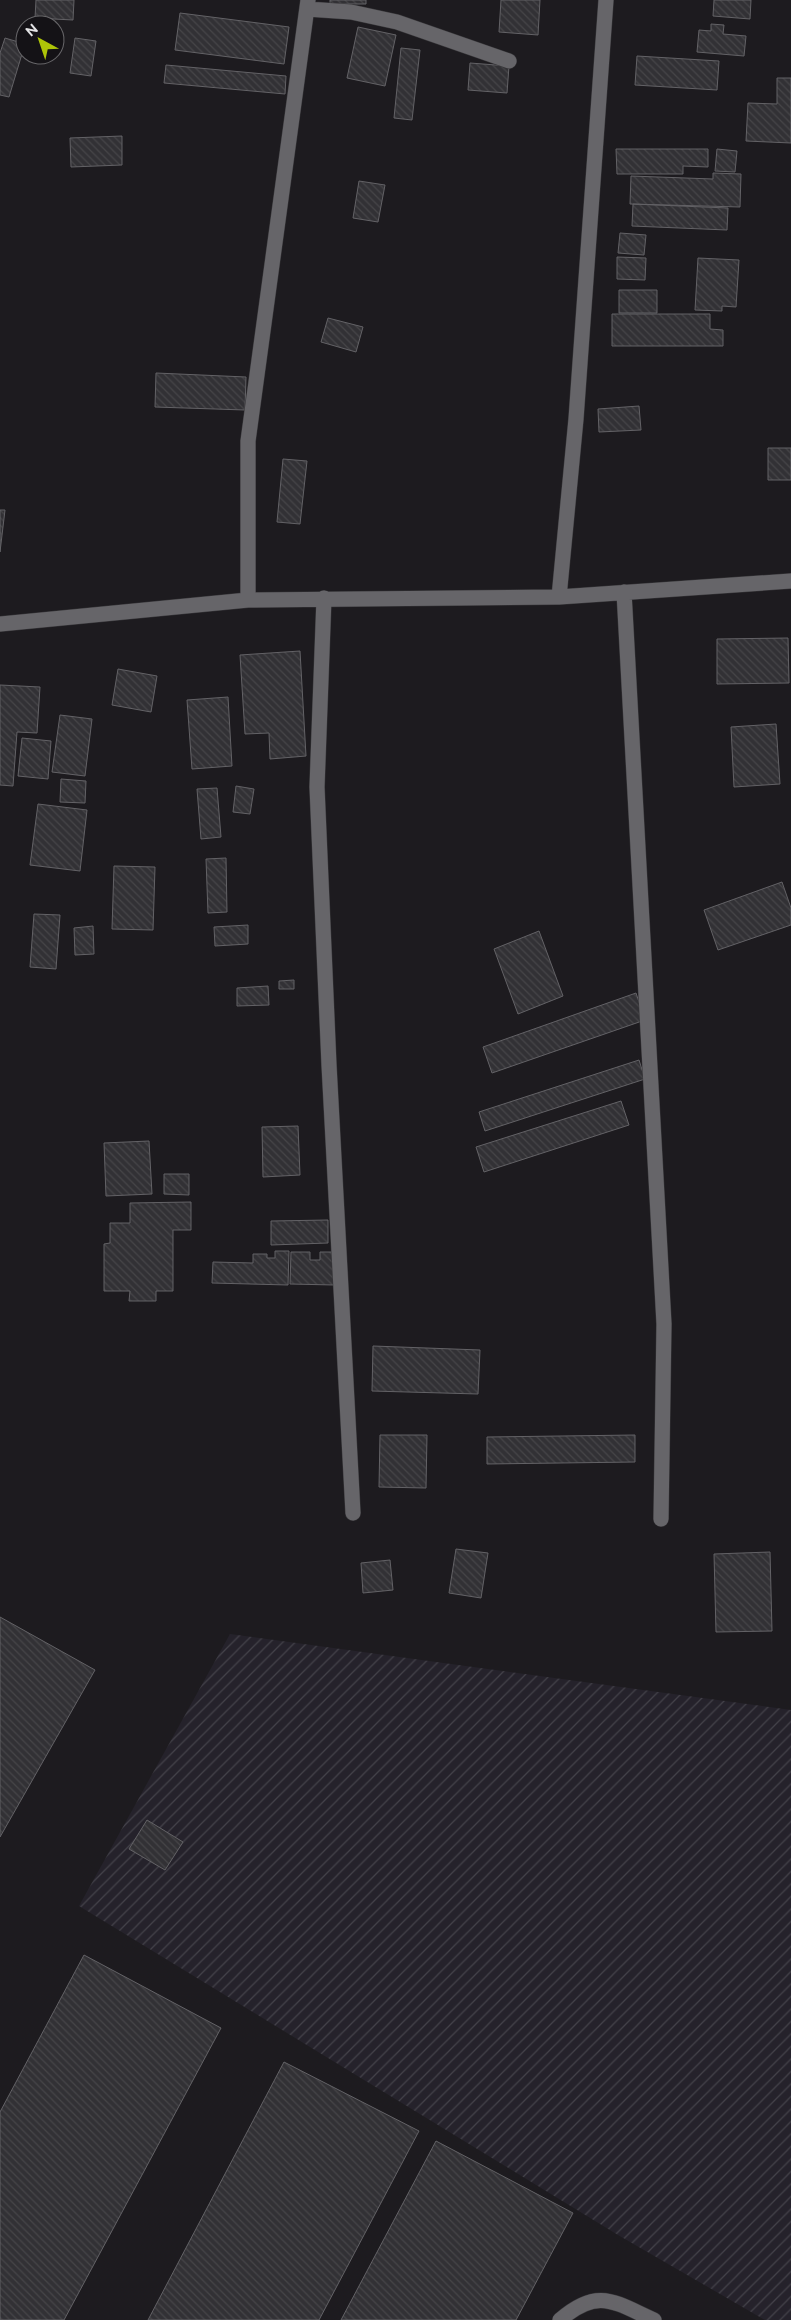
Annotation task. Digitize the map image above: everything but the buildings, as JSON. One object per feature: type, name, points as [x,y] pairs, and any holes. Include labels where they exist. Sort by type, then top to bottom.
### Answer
[{"type":"street","points":[[559,597],[576,419],[606,0]]},
{"type":"street","points":[[248,600],[248,441],[307,5],[397,22],[510,61]]},
{"type":"street","points":[[0,624],[248,600],[559,597],[791,581]]},
{"type":"street","points":[[624,592],[664,1324],[661,1519]]},
{"type":"street","points":[[324,598],[317,787],[329,1065],[353,1513]]},
{"type":"street","points":[[560,2320],[585,2303],[610,2300],[654,2320]]},
{"type":"shaded area","points":[[230,1634],[791,1710],[791,2320],[765,2320],[618,2235],[79,1906]]}]
